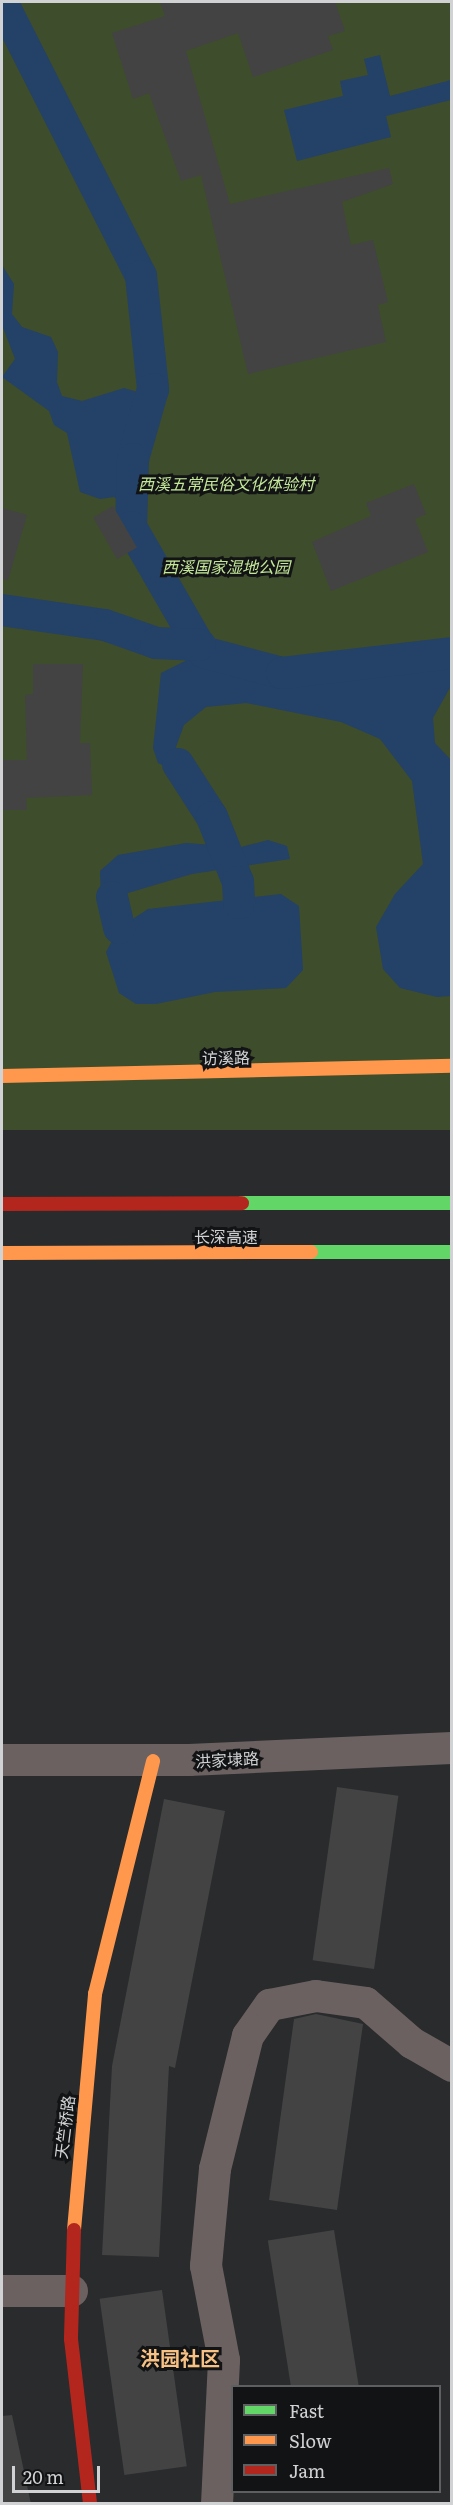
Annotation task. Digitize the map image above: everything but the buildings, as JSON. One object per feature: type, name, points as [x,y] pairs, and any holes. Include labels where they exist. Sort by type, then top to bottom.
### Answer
[{"type":"main road","name":"访溪路","points":[[2,1076],[452,1066]]},
{"type":"main road","name":"长深高速","points":[[2,1204],[452,1203]]},
{"type":"main road","name":"长深高速","points":[[2,1253],[452,1252]]},
{"type":"main road","name":"天竺桥路","points":[[90,2504],[70,2339],[75,2176],[95,1994],[153,1761]]},
{"type":"street","name":"洪家埭路","points":[[2,1760],[153,1761],[452,1748]]},
{"type":"street","points":[[217,2504],[224,2360],[206,2266],[215,2169],[248,2036],[270,2005],[326,1997],[366,2003],[412,2043],[452,2066]]},
{"type":"street","points":[[2,2291],[72,2291]]},
{"type":"green space","name":"西溪国家湿地公园","points":[[2,2],[451,2],[451,1130],[2,1130]]},
{"type":"water","points":[[380,55],[390,96],[451,80],[451,100],[386,116],[391,137],[297,161],[284,110],[343,96],[340,81],[368,75],[364,59]]},
{"type":"water","points":[[2,265],[14,284],[12,314],[22,327],[51,337],[58,352],[57,382],[62,396],[82,401],[124,388],[151,396],[133,459],[132,512],[114,497],[100,499],[80,492],[67,433],[54,425],[49,411],[2,377],[15,359],[2,325]]},
{"type":"water","points":[[451,651],[451,686],[433,718],[435,743],[452,761],[451,996],[437,997],[400,988],[383,969],[376,927],[395,894],[423,864],[412,781],[380,739],[341,722],[246,703],[206,707],[184,725],[176,747],[178,764],[168,768],[158,763],[153,748],[161,673],[203,652],[282,673]]},
{"type":"water","points":[[268,840],[287,846],[290,859],[192,874],[101,901],[100,871],[118,855],[186,843],[241,847]]},
{"type":"water","points":[[281,894],[299,906],[303,970],[286,988],[215,992],[156,1004],[136,1004],[119,993],[106,952],[119,928],[148,909]]},
{"type":"waterway","points":[[2,2],[141,276],[153,389],[133,459],[131,527],[203,652],[282,673],[452,653]]},
{"type":"waterway","points":[[2,610],[105,625],[156,643],[200,645]]},
{"type":"waterway","points":[[178,764],[212,817],[238,882],[239,903]]},
{"type":"waterway","points":[[112,897],[119,928]]},
{"type":"traffic: fast","points":[[242,1203],[452,1203]]},
{"type":"traffic: fast","points":[[311,1252],[452,1252]]},
{"type":"traffic: slow","points":[[2,1076],[452,1066]]},
{"type":"traffic: slow","points":[[2,1253],[311,1252]]},
{"type":"traffic: slow","points":[[74,2230],[95,1994],[153,1761]]},
{"type":"traffic: jam","points":[[2,1204],[242,1203]]},
{"type":"traffic: jam","points":[[74,2230],[71,2339],[90,2504]]},
{"type":"district","name":"洪园社区","points":[[180,2357]]},
{"type":"park label","name":"西溪五常民俗文化体验村","points":[[226,483]]}]
